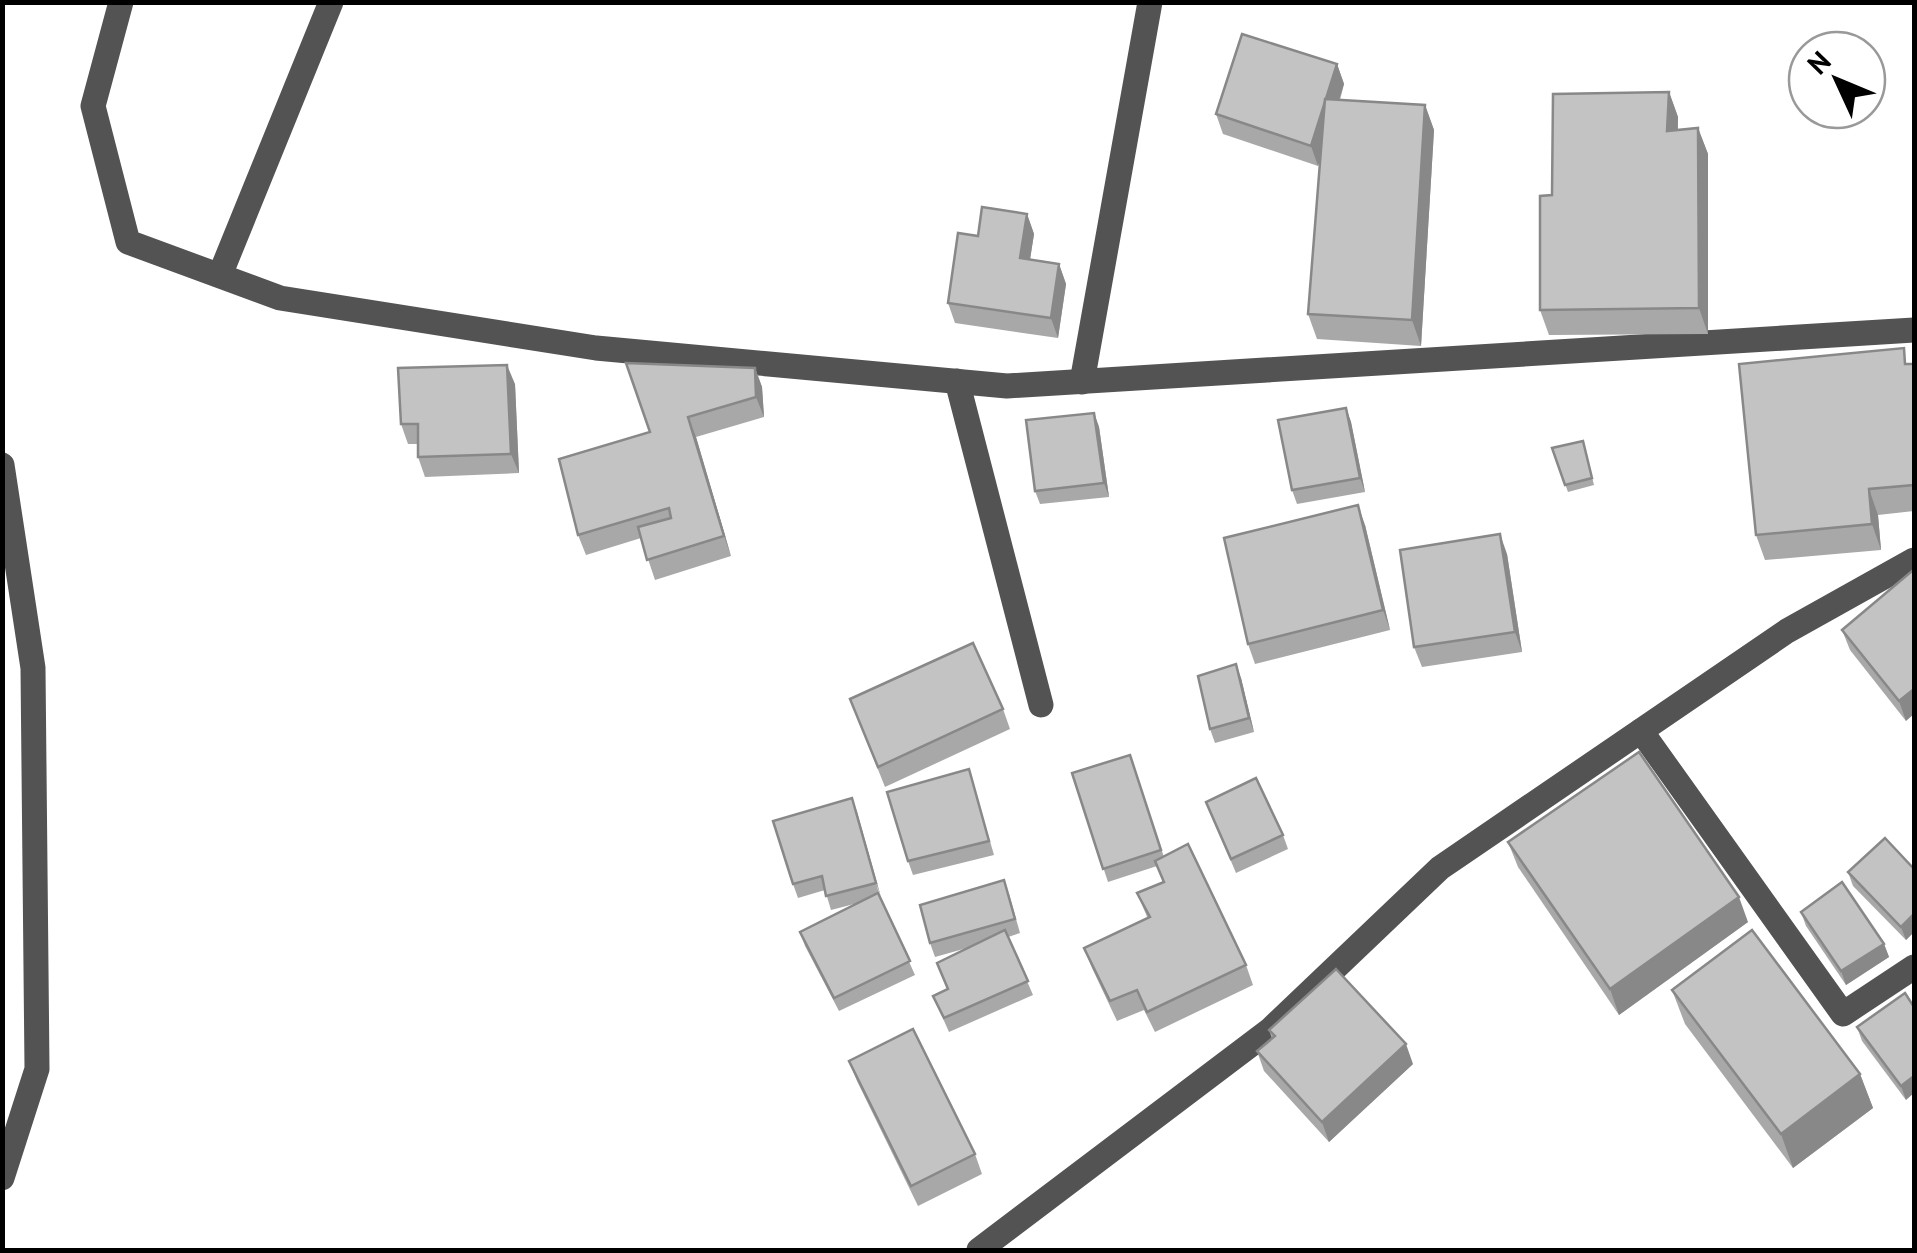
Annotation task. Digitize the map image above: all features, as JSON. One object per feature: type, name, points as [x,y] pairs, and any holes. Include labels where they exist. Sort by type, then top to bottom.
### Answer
[{"type":"street","points":[[122,2],[93,106],[128,242],[280,298],[596,348],[1007,386],[1914,330]]},
{"type":"street","points":[[220,276],[332,2]]},
{"type":"street","points":[[1082,382],[1150,2]]},
{"type":"street","points":[[957,382],[1041,706]]},
{"type":"street","points":[[2,465],[33,668],[37,1069],[2,1178]]},
{"type":"street","points":[[980,1250],[1270,1030],[1440,868],[1787,631],[1914,560]]},
{"type":"street","points":[[1641,732],[1843,1014],[1914,966]]},
{"type":"building","points":[[1242,34],[1337,64],[1311,146],[1216,114]]},
{"type":"building","points":[[1669,92],[1667,131],[1698,128],[1699,308],[1540,310],[1540,196],[1552,195],[1553,94]]},
{"type":"building","points":[[1325,99],[1425,105],[1412,320],[1308,314]]},
{"type":"building","points":[[982,207],[1027,214],[1020,258],[1059,264],[1051,318],[948,303],[958,233],[978,236]]},
{"type":"building","points":[[1904,348],[1905,364],[1914,364],[1914,485],[1869,489],[1872,524],[1756,535],[1739,364]]},
{"type":"building","points":[[626,363],[755,368],[756,397],[688,417],[724,536],[647,560],[638,527],[671,518],[669,508],[578,535],[559,459],[650,432]]},
{"type":"building","points":[[507,365],[511,454],[418,457],[418,424],[401,424],[398,368]]},
{"type":"building","points":[[1346,408],[1360,478],[1292,490],[1278,420]]},
{"type":"building","points":[[1094,413],[1104,483],[1035,491],[1026,420]]},
{"type":"building","points":[[1583,441],[1592,478],[1565,485],[1552,448]]},
{"type":"building","points":[[1358,505],[1383,610],[1248,644],[1224,538]]},
{"type":"building","points":[[1500,534],[1515,632],[1414,647],[1400,550]]},
{"type":"building","points":[[1912,571],[1914,689],[1899,701],[1842,630]]},
{"type":"building","points":[[973,643],[1003,709],[878,767],[850,699]]},
{"type":"building","points":[[1236,664],[1249,718],[1210,729],[1198,676]]},
{"type":"building","points":[[1639,752],[1739,897],[1610,989],[1508,842]]},
{"type":"building","points":[[1130,755],[1161,850],[1103,869],[1072,773]]},
{"type":"building","points":[[969,769],[989,841],[908,861],[887,792]]},
{"type":"building","points":[[1256,778],[1283,835],[1231,859],[1206,802]]},
{"type":"building","points":[[852,798],[876,883],[826,896],[822,876],[793,884],[773,821]]},
{"type":"building","points":[[1885,838],[1914,869],[1914,914],[1901,927],[1848,872]]},
{"type":"building","points":[[1188,844],[1246,965],[1147,1012],[1137,990],[1110,1001],[1084,948],[1150,917],[1137,893],[1164,882],[1155,861]]},
{"type":"building","points":[[1004,880],[1015,919],[930,943],[920,905]]},
{"type":"building","points":[[1842,882],[1884,944],[1841,971],[1801,912]]},
{"type":"building","points":[[878,893],[910,961],[834,998],[800,932]]},
{"type":"building","points":[[1005,930],[1028,981],[944,1018],[933,996],[948,989],[937,963]]},
{"type":"building","points":[[1752,930],[1860,1074],[1781,1134],[1672,990]]},
{"type":"building","points":[[1336,969],[1406,1044],[1322,1122],[1257,1051],[1275,1036],[1269,1030]]},
{"type":"building","points":[[1905,993],[1914,1007],[1914,1076],[1901,1086],[1857,1027]]},
{"type":"building","points":[[913,1029],[975,1154],[911,1186],[849,1061]]}]
